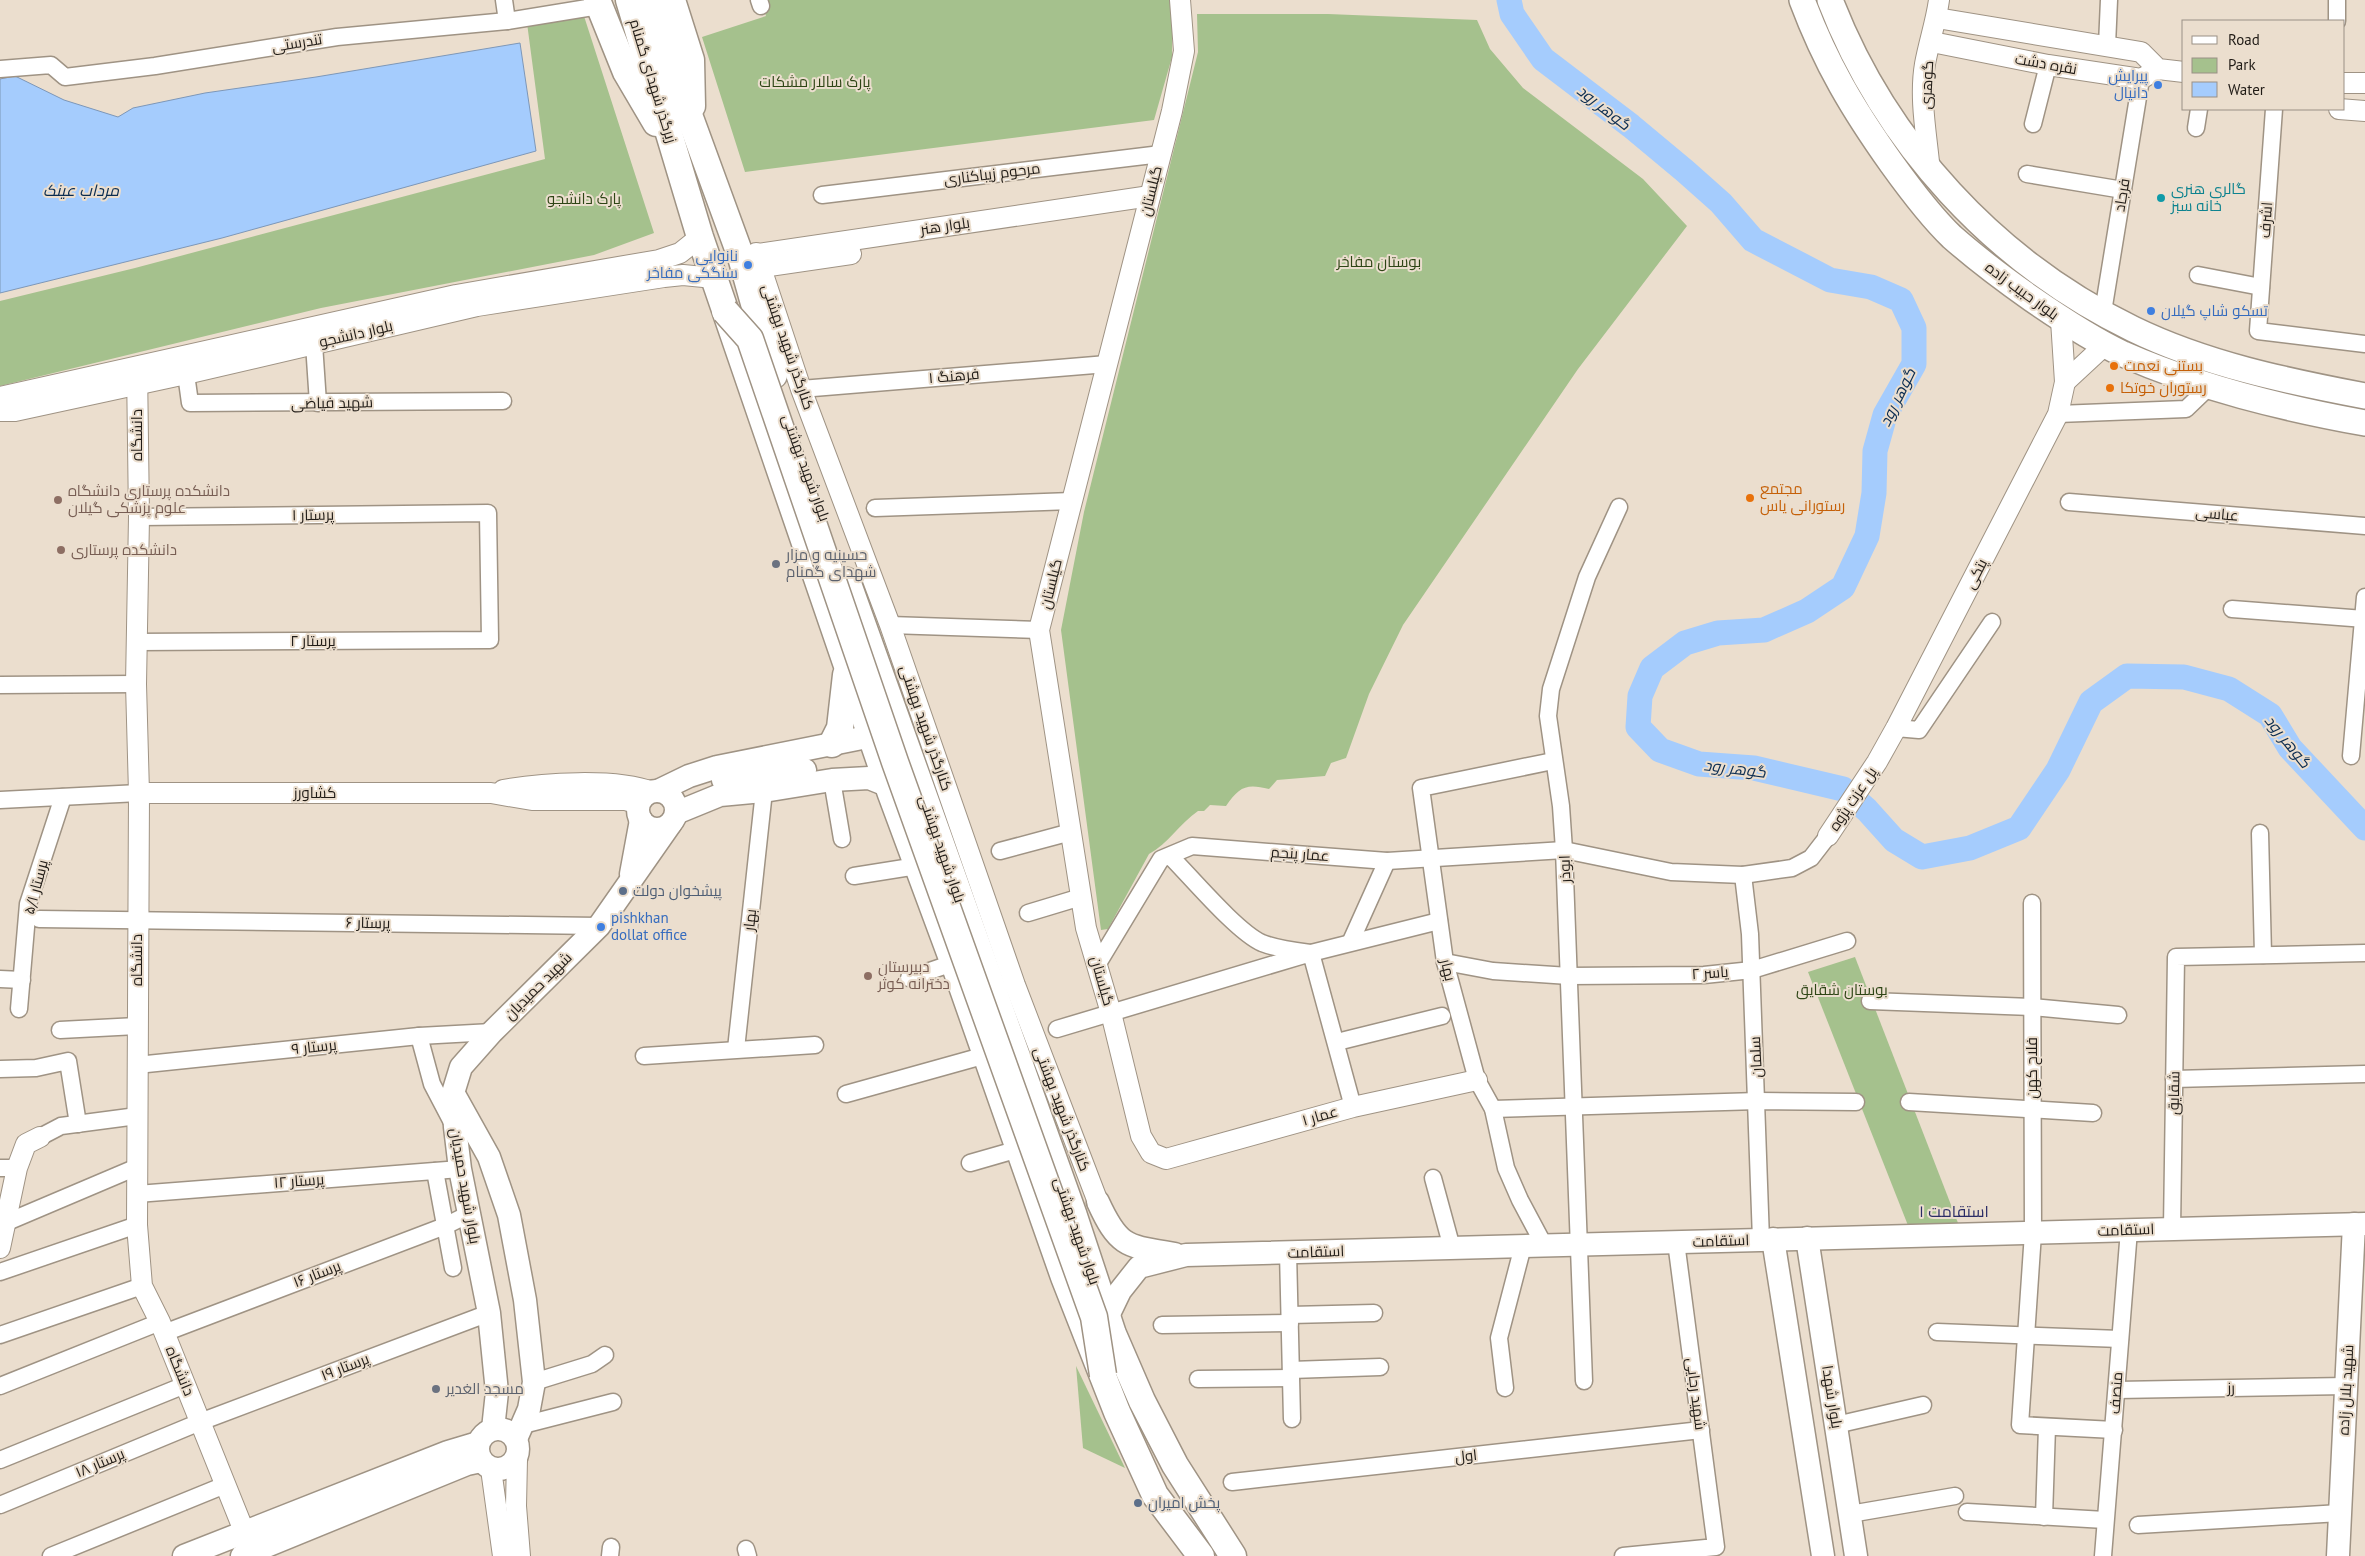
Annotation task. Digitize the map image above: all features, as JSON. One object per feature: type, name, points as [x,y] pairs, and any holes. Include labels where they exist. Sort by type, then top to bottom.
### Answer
[{"type":"highway","name":"زیرگذر شهدای گمنام","points":[[629,0],[678,162]]},
{"type":"highway","name":"زیرگذر شهدای گمنام","points":[[647,0],[692,124]]},
{"type":"highway","points":[[672,0],[691,60],[692,124]]},
{"type":"highway","points":[[598,3],[626,72],[678,162]]},
{"type":"highway","name":"بلوار شهید بهشتی","points":[[692,124],[750,262],[778,390],[989,984],[1004,1025],[1024,1046],[1053,1160],[1107,1318],[1142,1401],[1175,1465],[1233,1556]]},
{"type":"highway","name":"بلوار شهید بهشتی","points":[[678,162],[700,237],[888,786],[954,963],[1064,1276],[1117,1412],[1155,1495],[1201,1556]]},
{"type":"highway","points":[[726,311],[750,339],[895,762],[1094,1316],[1103,1375]]},
{"type":"highway","points":[[832,744],[840,728],[847,665]]},
{"type":"highway","points":[[872,736],[898,728]]},
{"type":"highway","points":[[964,993],[974,1002],[982,1003],[987,1000],[989,984]]},
{"type":"highway","points":[[982,1045],[978,1023],[980,1016],[984,1012],[996,1015],[1004,1025]]},
{"type":"main road","name":"بلوار حبیب زاده","points":[[1802,0],[1820,48],[1856,114],[1909,188],[1951,236],[2005,280],[2061,320],[2106,344],[2185,379],[2306,412],[2365,423]]},
{"type":"main road","name":"بلوار حبیب زاده","points":[[1830,0],[1844,36],[1879,100],[1930,172],[1970,216],[2021,259],[2076,297],[2133,329],[2194,354],[2257,372],[2365,396]]},
{"type":"main road","name":"شهید حمیدیان","points":[[454,1093],[461,1067],[492,1032],[599,926],[630,883],[659,806],[689,776],[716,766],[872,736]]},
{"type":"main road","points":[[659,806],[716,781],[846,765],[852,766],[862,778]]},
{"type":"main road","points":[[659,806],[720,795],[764,791],[832,780],[862,778],[875,780],[888,786]]},
{"type":"main road","name":"شهید حمیدیان","points":[[630,883],[659,806]]},
{"type":"main road","name":"بلوار شهید حمیدیان","points":[[454,1093],[454,1127],[460,1169],[489,1313],[497,1392],[486,1451]]},
{"type":"main road","name":"بلوار شهید حمیدیان","points":[[454,1093],[489,1157],[509,1216],[525,1300],[534,1382],[529,1409],[519,1441]]},
{"type":"main road","points":[[1098,1202],[1110,1228],[1119,1239],[1135,1248],[1186,1255]]},
{"type":"main road","name":"استقامت","points":[[1107,1318],[1120,1292],[1139,1267],[1186,1255],[2360,1224]]},
{"type":"main road","name":"شهید بلال زاده","points":[[2338,1556],[2346,1386],[2360,1224]]},
{"type":"main road","name":"بلوار شهدا","points":[[1807,1238],[1856,1556]]},
{"type":"main road","points":[[1767,1240],[1823,1556]]},
{"type":"main road","points":[[184,1556],[466,1445],[486,1451],[504,1469],[519,1441],[505,1430],[486,1451],[467,1464],[242,1556]]},
{"type":"street","points":[[504,0],[507,21]]},
{"type":"street","name":"گیلستان","points":[[1166,1159],[1151,1153],[1141,1136],[1111,1013],[1097,965],[1081,897],[1039,630],[1161,154],[1184,51],[1180,0]]},
{"type":"street","points":[[2107,45],[2109,0]]},
{"type":"street","points":[[2337,0],[2337,20]]},
{"type":"street","name":"تندرستی","points":[[0,69],[51,65],[65,77],[155,66],[337,37],[507,21],[598,3]]},
{"type":"street","name":"گوهری","points":[[1930,172],[1923,96],[1925,64],[1932,42],[1938,9]]},
{"type":"street","name":"نقره دشت","points":[[1938,9],[1962,22],[2141,52],[2150,74]]},
{"type":"street","points":[[1957,47],[1952,35],[1955,27],[1962,22]]},
{"type":"street","name":"نقره دشت","points":[[1932,42],[2048,65],[2150,74],[2182,72]]},
{"type":"street","points":[[2033,124],[2048,65]]},
{"type":"street","name":"فرجاد","points":[[2103,312],[2123,190],[2150,74]]},
{"type":"street","points":[[2345,83],[2365,83]]},
{"type":"street","points":[[2345,109],[2365,110]]},
{"type":"street","points":[[2196,128],[2199,110]]},
{"type":"street","name":"اشرف","points":[[2274,110],[2258,331],[2365,344]]},
{"type":"street","name":"مرحوم زیباکناری","points":[[822,195],[1161,154]]},
{"type":"street","points":[[2027,174],[2123,190]]},
{"type":"street","name":"بلوار هنر","points":[[750,262],[1148,203]]},
{"type":"street","name":"بلوار دانشجو","points":[[0,410],[15,411],[137,376],[458,303],[661,268],[700,237]]},
{"type":"street","name":"کنارگذر شهید بهشتی","points":[[750,262],[801,389],[890,625],[1024,1046],[1098,1202]]},
{"type":"street","name":"بلوار دانشجو","points":[[661,268],[683,275],[714,278]]},
{"type":"street","points":[[2198,275],[2261,287]]},
{"type":"street","points":[[2061,320],[2066,382]]},
{"type":"street","points":[[312,335],[318,403]]},
{"type":"street","name":"بلوار دانشجو","points":[[0,398],[137,376],[186,374],[312,335]]},
{"type":"street","points":[[2066,382],[2106,344]]},
{"type":"street","name":"فرهنگ ۱","points":[[801,389],[1107,364]]},
{"type":"street","name":"شهید فیاضی","points":[[186,374],[190,403],[503,401]]},
{"type":"street","name":"دانشگاه","points":[[137,376],[139,516],[136,684],[139,793],[137,1226],[142,1286],[162,1327],[244,1531]]},
{"type":"street","name":"پتکی","points":[[1877,762],[2058,414],[2066,382]]},
{"type":"street","points":[[2058,414],[2186,409],[2210,386]]},
{"type":"street","points":[[876,508],[1072,501]]},
{"type":"street","name":"عباسی","points":[[2070,502],[2365,526]]},
{"type":"street","name":"ابوذر","points":[[1584,1381],[1564,850],[1561,806],[1548,716],[1551,689],[1587,576],[1619,507]]},
{"type":"street","name":"پرستار ۱","points":[[139,516],[488,512],[490,640]]},
{"type":"street","points":[[2351,756],[2360,714],[2365,597]]},
{"type":"street","points":[[2232,609],[2364,619]]},
{"type":"street","points":[[1896,728],[1919,730],[1992,622]]},
{"type":"street","points":[[890,625],[1039,630]]},
{"type":"street","name":"پرستار ۲","points":[[137,642],[490,640]]},
{"type":"street","points":[[0,685],[136,684]]},
{"type":"street","name":"بهار","points":[[1533,1246],[1520,1200],[1506,1168],[1493,1108],[1477,1080],[1445,962],[1429,858],[1421,788],[1553,761]]},
{"type":"street","name":"پل عزت پژوه","points":[[1828,836],[1877,762]]},
{"type":"street","points":[[832,780],[842,839]]},
{"type":"street","name":"کشاورز","points":[[139,793],[491,793],[534,785],[620,785],[639,787],[659,806]]},
{"type":"street","name":"بهار","points":[[736,1049],[764,791]]},
{"type":"street","points":[[0,800],[139,793]]},
{"type":"street","name":"پرستار ۵/۱","points":[[19,1009],[28,904],[62,797]]},
{"type":"street","points":[[1000,851],[1071,832]]},
{"type":"street","points":[[2260,832],[2263,955],[2365,953]]},
{"type":"street","points":[[1744,875],[1792,868],[1810,858],[1828,836]]},
{"type":"street","name":"عمار پنجم","points":[[1097,965],[1161,859],[1192,846],[1387,861],[1564,850],[1671,872],[1744,875]]},
{"type":"street","points":[[1170,856],[1237,924],[1262,943],[1311,953]]},
{"type":"street","points":[[1351,941],[1387,861]]},
{"type":"street","points":[[854,876],[917,866]]},
{"type":"street","name":"سلمان","points":[[1744,875],[1752,970],[1767,1240]]},
{"type":"street","points":[[1028,913],[1081,897]]},
{"type":"street","name":"فلاح کهن","points":[[2032,903],[2032,1232],[2020,1426],[2047,1427]]},
{"type":"street","name":"پرستار ۶","points":[[39,919],[599,926]]},
{"type":"street","points":[[1057,1029],[1351,941],[1439,921]]},
{"type":"street","name":"یاسر ۲","points":[[1445,962],[1493,971],[1570,976],[1704,975],[1752,970],[1847,941]]},
{"type":"street","points":[[1311,953],[1337,1042],[1353,1107]]},
{"type":"street","name":"شقایق","points":[[2172,1229],[2176,957],[2263,955]]},
{"type":"street","points":[[909,978],[954,963]]},
{"type":"street","points":[[0,980],[22,980]]},
{"type":"street","points":[[1870,1001],[2032,1007],[2118,1015]]},
{"type":"street","points":[[1337,1042],[1442,1016]]},
{"type":"street","points":[[60,1030],[137,1026]]},
{"type":"street","name":"پرستار ۹","points":[[137,1065],[419,1036],[492,1032]]},
{"type":"street","points":[[419,1036],[432,1084],[454,1127]]},
{"type":"street","points":[[644,1056],[815,1045]]},
{"type":"street","points":[[846,1094],[982,1045]]},
{"type":"street","points":[[0,1069],[36,1068],[68,1061],[78,1124]]},
{"type":"street","points":[[2174,1079],[2365,1074]]},
{"type":"street","name":"عمار ۱","points":[[1166,1159],[1353,1107],[1477,1080]]},
{"type":"street","points":[[1493,1108],[1758,1102],[1856,1102]]},
{"type":"street","points":[[1909,1102],[2093,1113]]},
{"type":"street","points":[[0,1248],[8,1168],[26,1144],[61,1126],[137,1116]]},
{"type":"street","points":[[970,1164],[1019,1149]]},
{"type":"street","points":[[1053,1160],[1098,1202]]},
{"type":"street","points":[[3,1223],[137,1167]]},
{"type":"street","name":"پرستار ۱۲","points":[[137,1194],[460,1169]]},
{"type":"street","points":[[435,1171],[453,1268]]},
{"type":"street","points":[[1433,1178],[1452,1248]]},
{"type":"street","name":"پرستار ۱۶","points":[[0,1386],[445,1226],[469,1214]]},
{"type":"street","points":[[0,1272],[137,1226]]},
{"type":"street","name":"منصف","points":[[2103,1556],[2129,1230]]},
{"type":"street","name":"شهید رجایی","points":[[1623,1556],[1716,1546],[1676,1242]]},
{"type":"street","points":[[1505,1388],[1499,1338],[1533,1246]]},
{"type":"street","points":[[1288,1252],[1292,1419]]},
{"type":"street","points":[[0,1335],[142,1286]]},
{"type":"street","name":"پرستار ۱۹","points":[[200,1422],[489,1313]]},
{"type":"street","points":[[1162,1325],[1374,1313]]},
{"type":"street","points":[[1937,1332],[2120,1339]]},
{"type":"street","points":[[534,1382],[592,1364],[605,1355]]},
{"type":"street","points":[[1198,1379],[1380,1367]]},
{"type":"street","points":[[0,1460],[185,1385]]},
{"type":"street","name":"رز","points":[[2117,1390],[2346,1386]]},
{"type":"street","points":[[520,1556],[516,1506],[519,1441],[613,1402]]},
{"type":"street","points":[[1836,1425],[1923,1405]]},
{"type":"street","name":"پرستار ۱۸","points":[[0,1505],[200,1422]]},
{"type":"street","points":[[2044,1517],[2047,1427],[2114,1430]]},
{"type":"street","name":"اول","points":[[1232,1482],[1701,1430]]},
{"type":"street","points":[[486,1451],[503,1556]]},
{"type":"street","points":[[51,1556],[225,1485]]},
{"type":"street","points":[[1850,1514],[1955,1496]]},
{"type":"street","points":[[1967,1512],[2105,1520]]},
{"type":"street","points":[[2138,1525],[2340,1512]]},
{"type":"green space","name":"پارک سالار مشکات","points":[[760,0],[1172,0],[1172,57],[1154,120],[745,172],[702,37],[766,16]]},
{"type":"green space","name":"پارک دانشجو","points":[[583,13],[654,233],[594,255],[321,308],[0,386],[0,301],[135,268],[545,159],[527,23]]},
{"type":"green space","name":"بوستان مفاخر","points":[[1197,14],[1328,14],[1477,20],[1490,49],[1523,88],[1643,179],[1687,226],[1578,369],[1403,625],[1369,694],[1346,758],[1331,763],[1325,776],[1277,780],[1269,789],[1254,786],[1244,788],[1235,794],[1226,806],[1210,805],[1204,811],[1198,811],[1185,821],[1162,845],[1149,854],[1108,929],[1101,930],[1061,630],[1084,512],[1198,52]]},
{"type":"green space","name":"بوستان شقایق","points":[[1855,957],[1958,1223],[1909,1228],[1808,972]]},
{"type":"green space","points":[[1076,1366],[1125,1468],[1083,1448]]},
{"type":"water","name":"مرداب عینک","points":[[520,43],[536,151],[222,238],[0,293],[0,79],[15,76],[64,100],[118,117],[133,108],[205,93],[316,77]]},
{"type":"waterway","name":"گوهر رود","points":[[1509,0],[1512,14],[1543,59],[1631,126],[1685,171],[1721,203],[1753,240],[1830,280],[1871,287],[1901,300],[1914,328],[1914,364],[1885,415],[1875,451],[1874,493],[1867,536],[1843,587],[1807,611],[1764,630],[1718,633],[1685,643],[1652,668],[1640,696],[1638,727],[1660,750],[1699,764],[1754,768],[1843,789],[1867,810],[1894,840],[1922,857],[1970,848],[2019,828],[2058,770],[2091,702],[2127,676],[2184,677],[2229,689],[2270,715],[2290,748],[2365,828]]},
{"type":"place","name":"پیرایش دانیال","points":[[2158,85]]},
{"type":"place","name":"گالری هنری خانه سبز","points":[[2161,198]]},
{"type":"place","name":"نانوایی سنگکی مفاخر","points":[[748,265]]},
{"type":"place","name":"تسکو شاپ گیلان","points":[[2151,311]]},
{"type":"place","name":"بستنی نعمت","points":[[2114,366]]},
{"type":"place","name":"رستوران خوتکا","points":[[2110,388]]},
{"type":"place","name":"مجتمع رستورانی یاس","points":[[1750,498]]},
{"type":"place","name":"دانشکده پرستاری دانشگاه علوم پزشکی گیلان","points":[[58,500]]},
{"type":"place","name":"دانشکده پرستاری","points":[[61,550]]},
{"type":"place","name":"حسینیه و مزار شهدای گمنام","points":[[776,564]]},
{"type":"place","name":"پیشخوان دولت","points":[[623,891]]},
{"type":"place","name":"pishkhan dollat office","points":[[601,927]]},
{"type":"place","name":"دبیرستان دخترانه کوثر","points":[[868,976]]},
{"type":"place","name":"مسجد الغدیر","points":[[436,1389]]},
{"type":"place","name":"پخش امیران","points":[[1138,1503]]},
{"type":"district","name":"استقامت ۱","points":[[1954,1211]]}]
